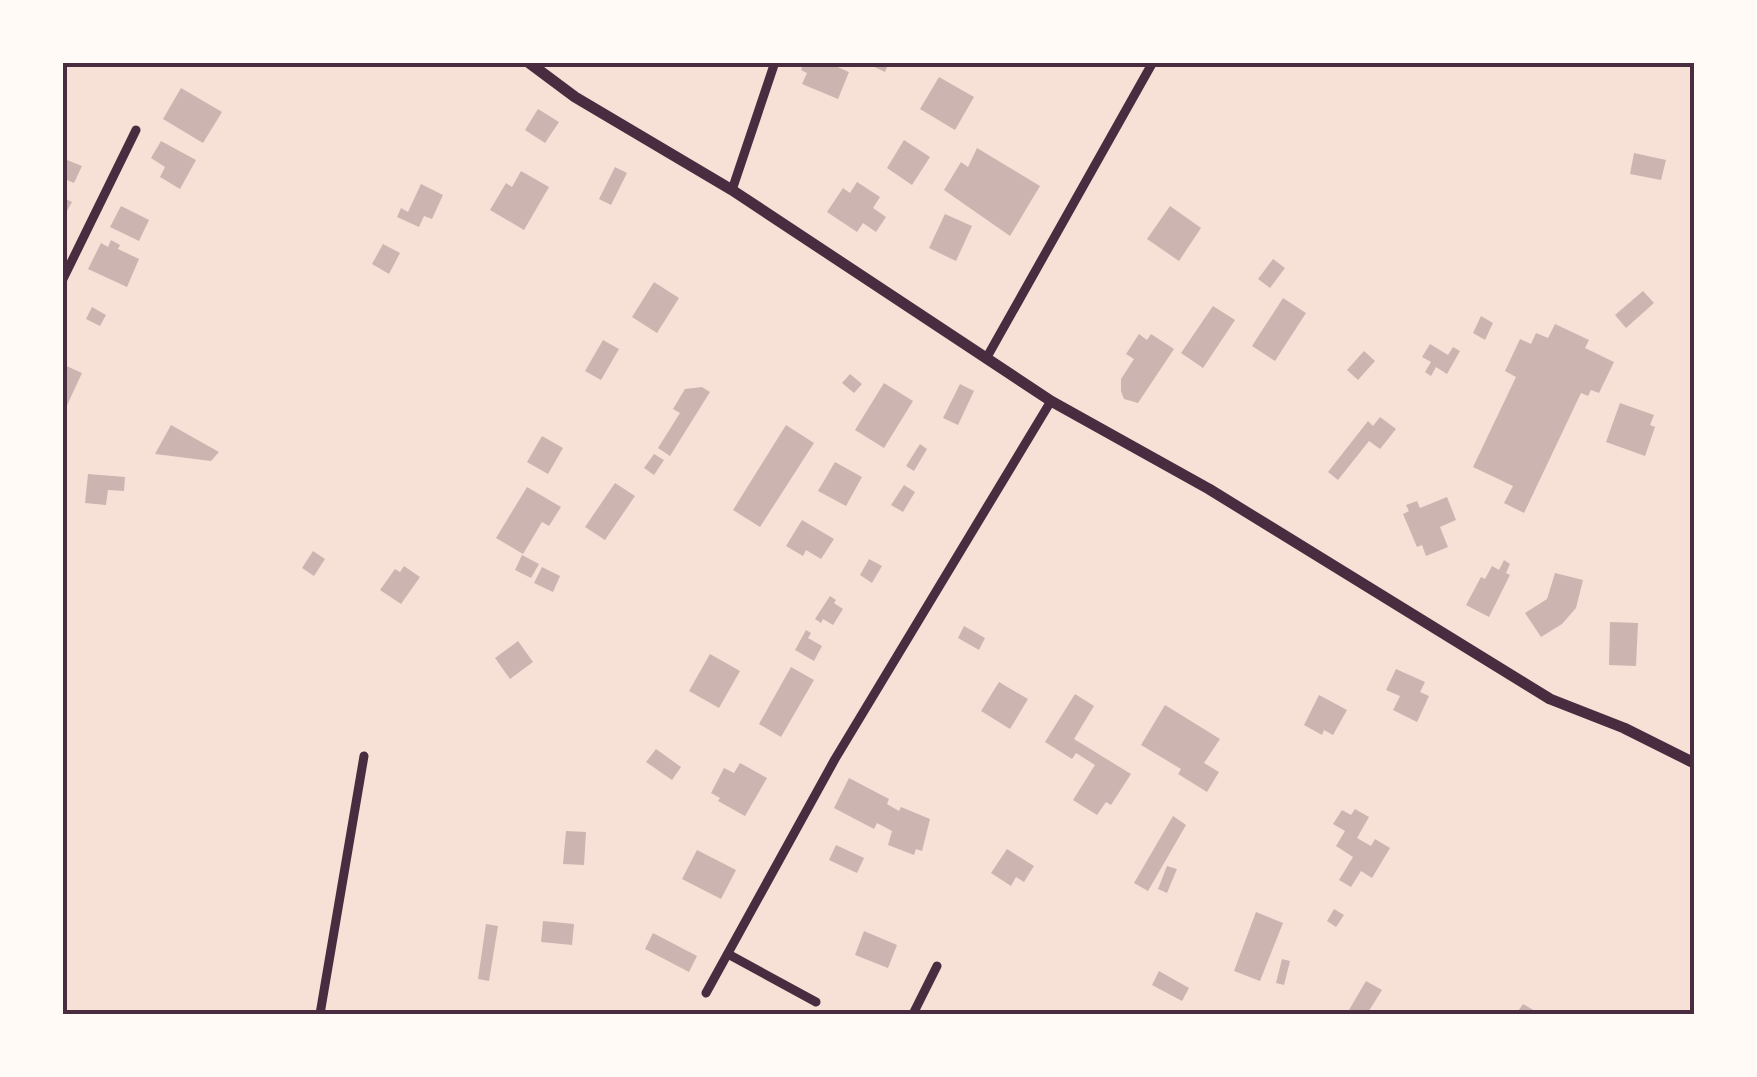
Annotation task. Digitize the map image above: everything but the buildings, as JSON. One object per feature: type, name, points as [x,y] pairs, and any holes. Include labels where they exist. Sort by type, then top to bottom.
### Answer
[{"type":"street","points":[[528,62],[575,97],[732,190],[1051,401],[1209,488],[1550,699],[1624,728],[1694,762]]},
{"type":"street","points":[[732,190],[775,62]]},
{"type":"street","points":[[987,358],[1153,62]]},
{"type":"street","points":[[62,281],[136,130]]},
{"type":"street","points":[[706,993],[835,759],[1051,401]]},
{"type":"street","points":[[320,1014],[364,756]]},
{"type":"street","points":[[728,954],[816,1002]]},
{"type":"street","points":[[913,1014],[937,966]]}]
